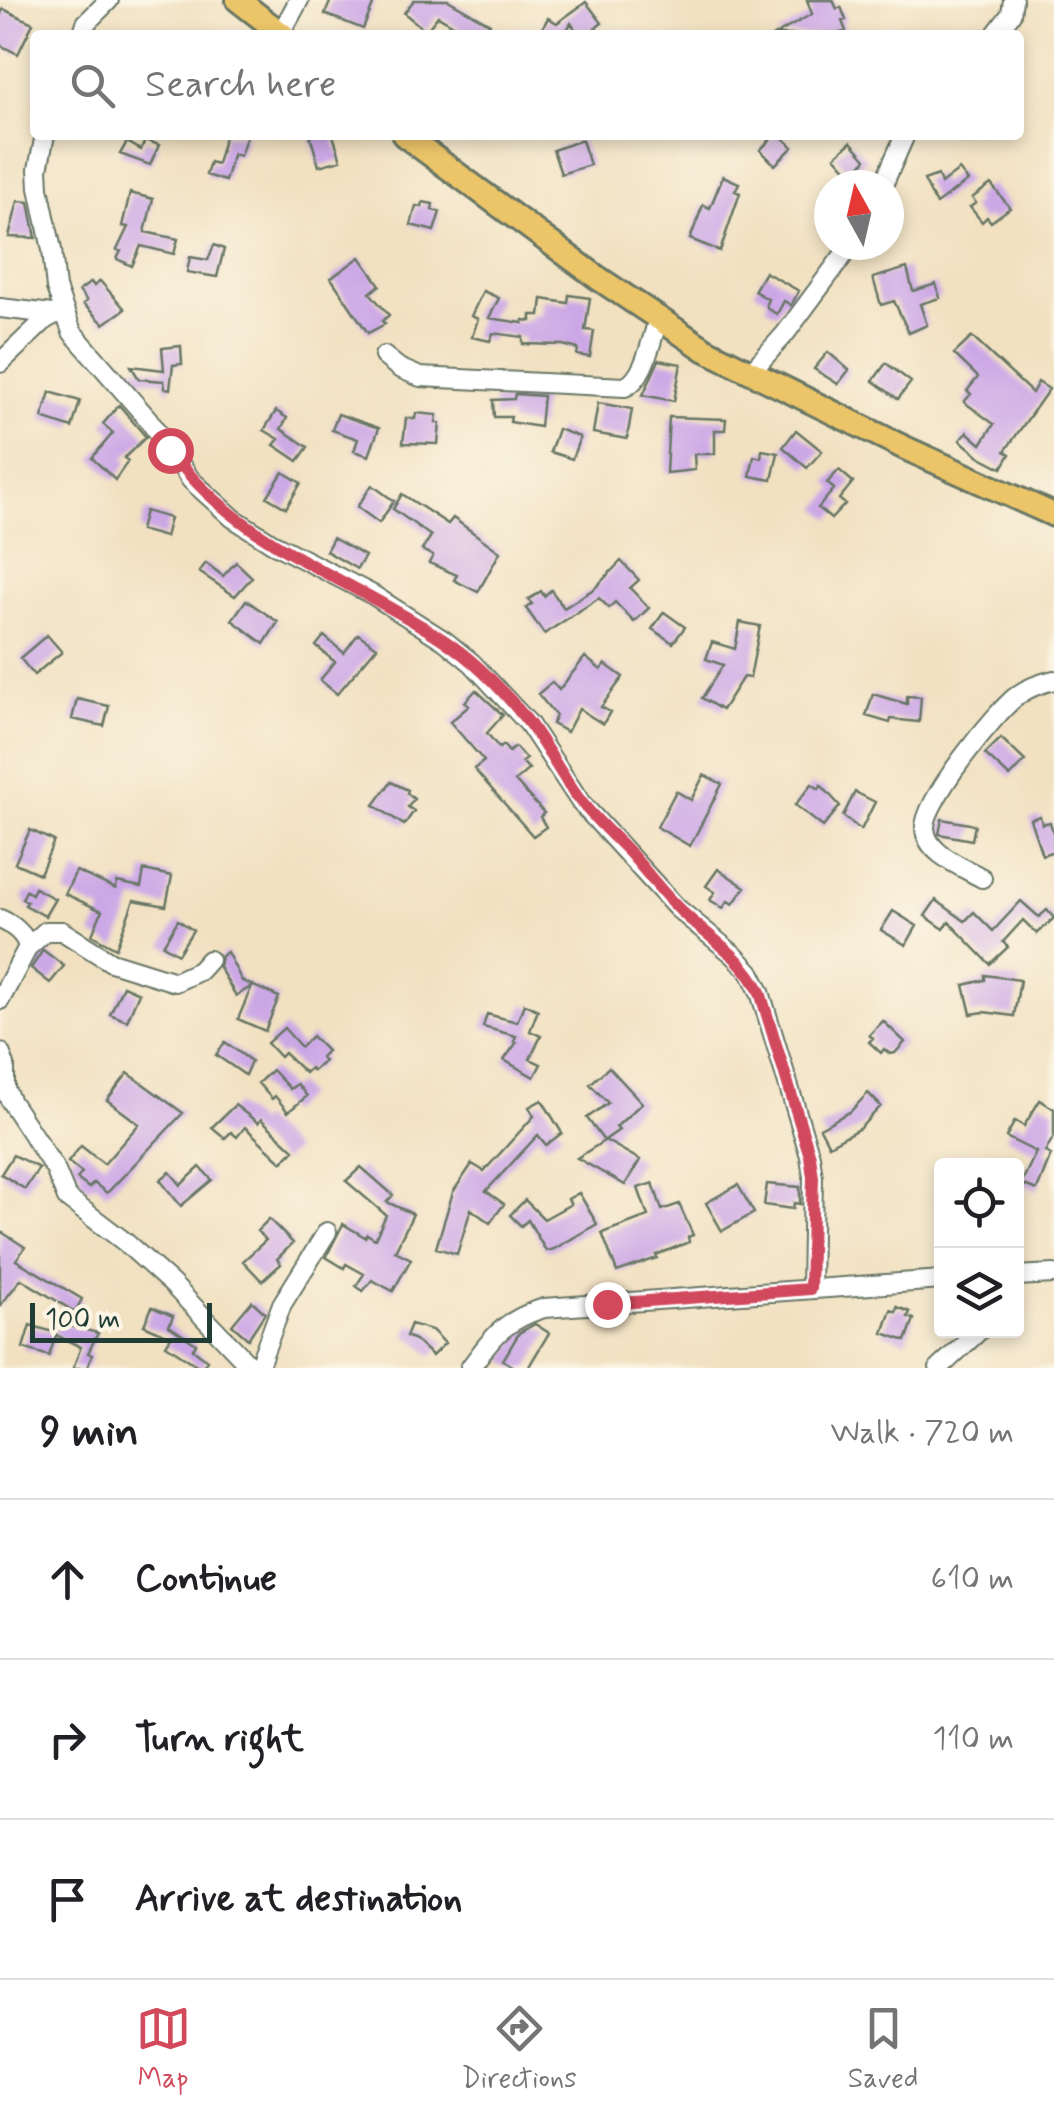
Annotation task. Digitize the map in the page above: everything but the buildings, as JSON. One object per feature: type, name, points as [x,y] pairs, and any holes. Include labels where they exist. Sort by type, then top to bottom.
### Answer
[{"type":"main road","points":[[238,0],[277,30]]},
{"type":"main road","points":[[411,140],[658,320],[706,350],[1054,516]]},
{"type":"street","points":[[84,30],[86,22],[109,0]]},
{"type":"street","points":[[284,30],[299,0]]},
{"type":"street","points":[[999,30],[1011,14],[1013,0]]},
{"type":"street","points":[[44,140],[39,188],[57,313],[148,419],[191,480],[212,500],[272,542],[372,595],[445,641],[472,663],[530,724],[582,803],[677,908],[750,972],[760,992],[810,1156],[810,1289]]},
{"type":"street","points":[[889,170],[902,140]]},
{"type":"street","points":[[750,372],[785,334],[840,260]]},
{"type":"street","points":[[0,308],[57,313]]},
{"type":"street","points":[[0,363],[57,313]]},
{"type":"street","points":[[384,356],[399,368],[420,376],[625,387],[633,384],[638,374],[658,320]]},
{"type":"street","points":[[982,878],[940,854],[928,838],[927,818],[966,752],[998,712],[1031,687],[1054,680]]},
{"type":"street","points":[[0,920],[9,923],[28,946]]},
{"type":"street","points":[[0,1000],[28,946],[46,932],[62,931],[111,962],[175,982],[199,971],[209,960]]},
{"type":"street","points":[[0,1052],[5,1065],[5,1089],[55,1169],[67,1198],[172,1284],[255,1368],[282,1304],[327,1232]]},
{"type":"street","points":[[1024,1276],[1054,1274]]},
{"type":"street","points":[[470,1368],[495,1333],[518,1316],[544,1308],[934,1281]]},
{"type":"street","points":[[939,1368],[971,1338]]},
{"type":"route","points":[[170,450],[191,480],[234,518],[372,595],[445,641],[472,663],[530,724],[582,803],[677,908],[750,972],[760,992],[810,1156],[810,1289],[607,1304]]}]
